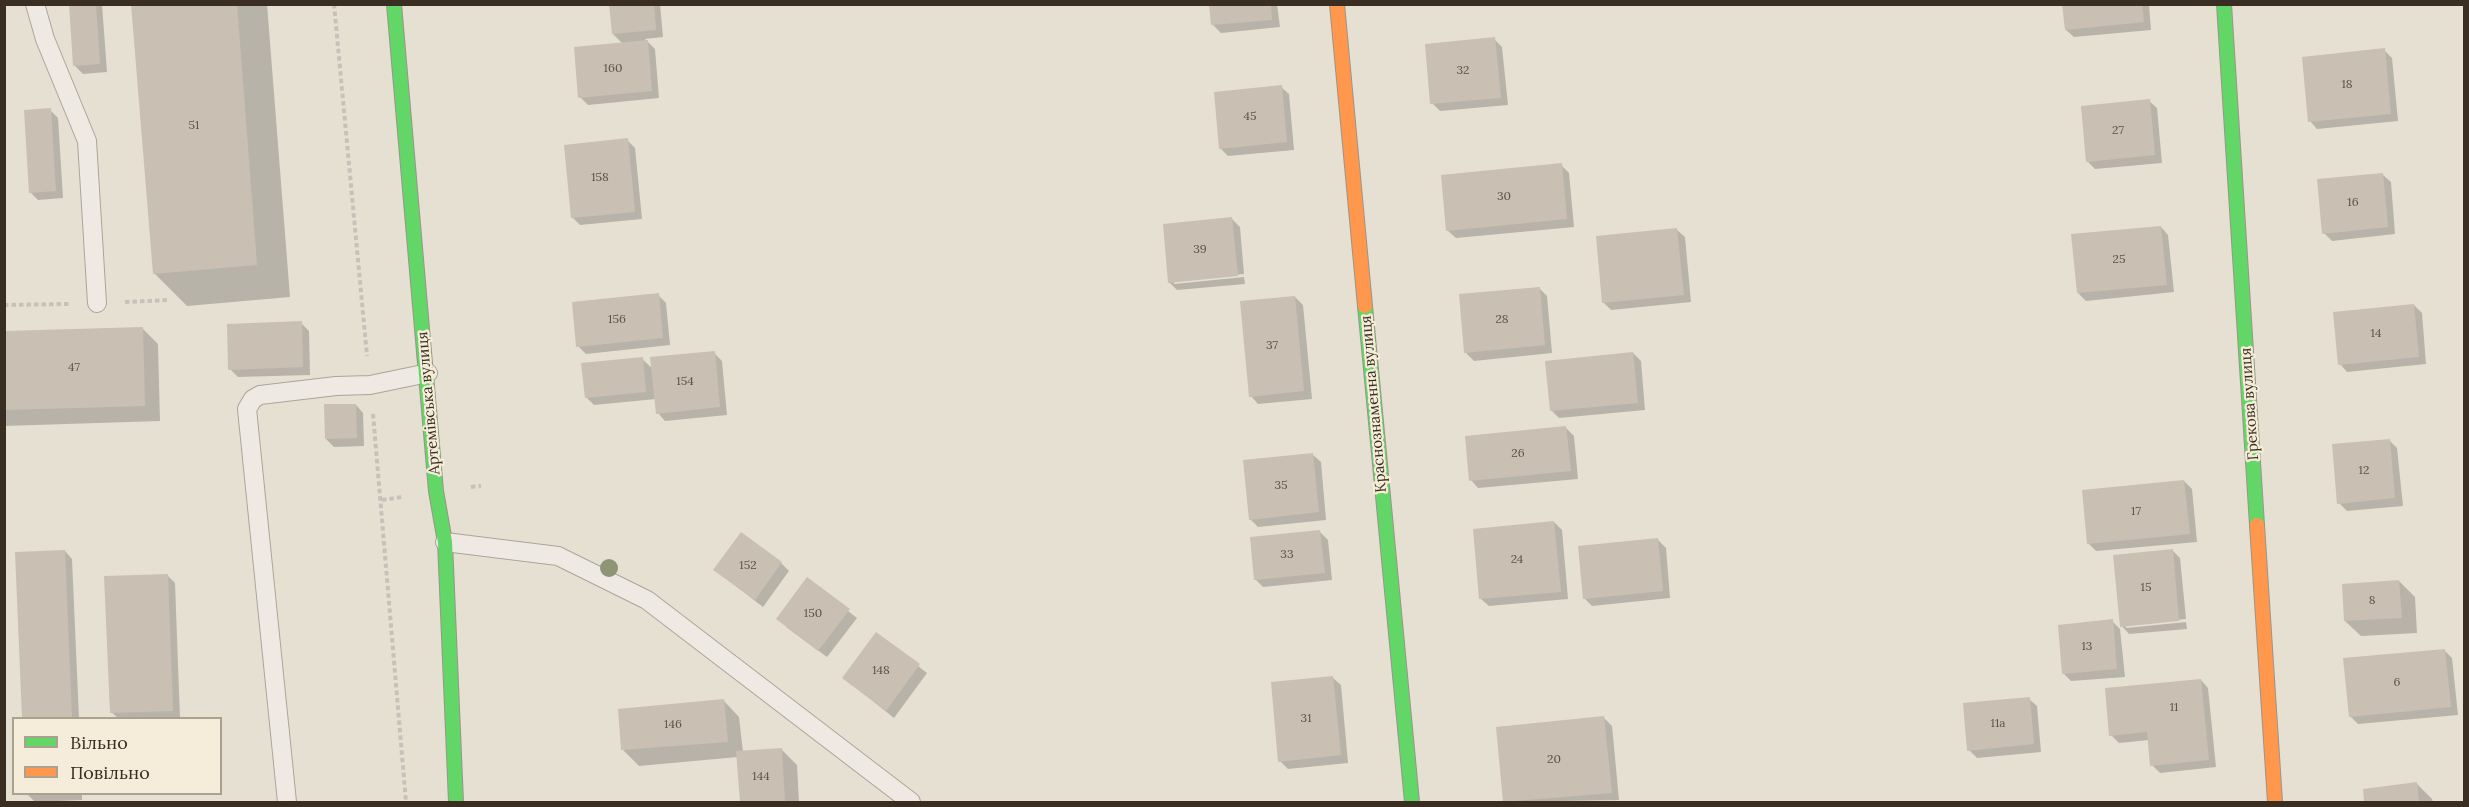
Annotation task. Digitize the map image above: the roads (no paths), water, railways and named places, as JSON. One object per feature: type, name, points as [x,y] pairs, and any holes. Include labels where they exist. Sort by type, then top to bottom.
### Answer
[{"type":"street","name":"Артемівська вулиця","points":[[394,4],[428,373],[436,490],[445,542],[456,802]]},
{"type":"street","name":"Краснознаменна вулиця","points":[[1337,4],[1412,802]]},
{"type":"street","name":"Грекова вулиця","points":[[2224,4],[2275,802]]},
{"type":"lane","points":[[35,4],[45,39],[87,141],[97,303]]},
{"type":"lane","points":[[287,802],[247,409],[253,399],[260,395],[370,385],[428,373]]},
{"type":"lane","points":[[445,542],[558,556],[647,600],[911,802]]}]
